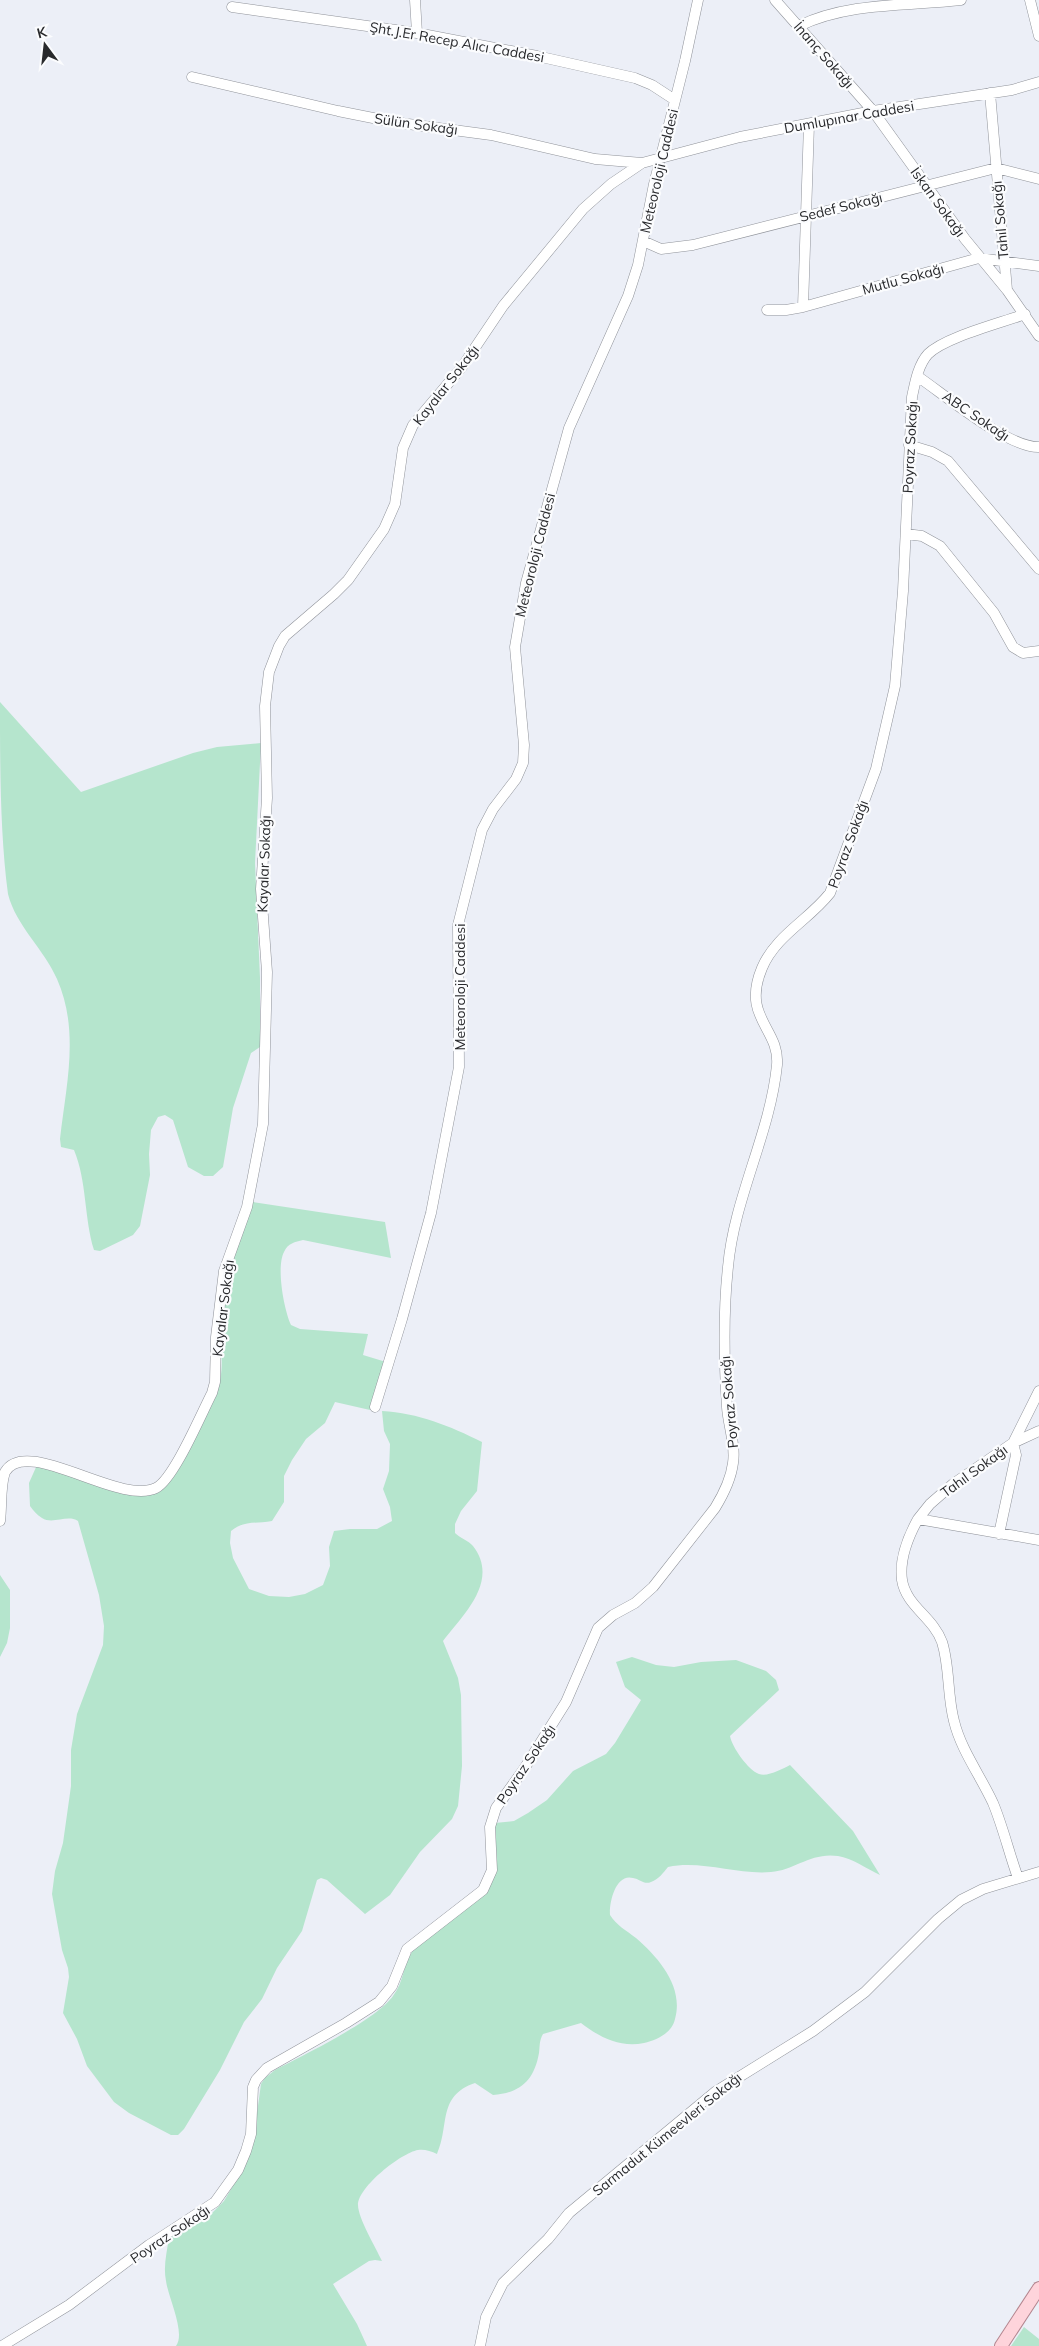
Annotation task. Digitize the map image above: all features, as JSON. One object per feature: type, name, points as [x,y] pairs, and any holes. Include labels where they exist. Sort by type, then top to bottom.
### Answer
[{"type":"main road","points":[[1001,2346],[1039,2288]]},
{"type":"street","points":[[415,0],[417,33]]},
{"type":"street","name":"Meteoroloji Caddesi","points":[[375,1407],[402,1319],[431,1213],[456,1086],[460,1050],[458,925],[461,909],[485,824],[493,809],[516,779],[522,763],[524,745],[515,647],[526,583],[569,428],[628,296],[643,241],[660,157],[698,0]]},
{"type":"street","name":"İnanç Sokağı","points":[[775,0],[873,111]]},
{"type":"street","points":[[799,26],[830,14],[961,0]]},
{"type":"street","points":[[1030,0],[1039,36]]},
{"type":"street","name":"Şht.J.Er Recep Alıcı Caddesi","points":[[232,7],[417,33],[635,78],[652,85],[675,100]]},
{"type":"street","name":"Sülün Sokağı","points":[[192,77],[393,122],[491,135],[595,159],[642,163]]},
{"type":"street","name":"Dumlupınar Caddesi","points":[[660,157],[740,137],[873,111],[990,93],[1039,82]]},
{"type":"street","name":"Tahıl Sokağı","points":[[990,93],[1007,290]]},
{"type":"street","name":"İskan Sokağı","points":[[873,111],[979,258],[1007,290]]},
{"type":"street","points":[[803,306],[809,124]]},
{"type":"street","name":"Kayalar Sokağı","points":[[0,1521],[2,1480],[9,1466],[22,1460],[43,1463],[116,1487],[135,1491],[156,1488],[162,1484],[172,1469],[212,1393],[215,1382],[216,1336],[224,1271],[248,1207],[263,1124],[266,972],[260,889],[267,798],[265,706],[269,672],[285,636],[348,580],[384,528],[391,516],[398,494],[403,448],[421,413],[462,367],[504,306],[583,209],[611,184],[642,163],[660,157]]},
{"type":"street","name":"Sedef Sokağı","points":[[643,241],[661,249],[677,249],[996,168],[1039,179]]},
{"type":"street","name":"Mutlu Sokağı","points":[[767,310],[786,310],[803,306],[979,258],[1039,266]]},
{"type":"street","points":[[1007,290],[1039,336]]},
{"type":"street","name":"Poyraz Sokağı","points":[[2,2346],[69,2305],[149,2245],[215,2202],[238,2170],[246,2151],[251,2134],[253,2087],[260,2075],[267,2068],[379,2002],[392,1986],[407,1949],[483,1890],[492,1870],[490,1827],[494,1813],[566,1702],[598,1628],[612,1615],[636,1603],[653,1587],[722,1497],[734,1454],[727,1406],[724,1332],[729,1255],[758,1148],[777,1064],[775,1046],[757,1008],[755,997],[758,981],[762,967],[778,942],[822,903],[830,893],[876,769],[895,686],[906,534],[912,397],[917,376],[924,360],[934,349],[951,340],[1025,314]]},
{"type":"street","name":"ABC Sokağı","points":[[917,376],[1002,435],[1023,445],[1039,447]]},
{"type":"street","points":[[909,445],[932,452],[948,461],[1039,569]]},
{"type":"street","points":[[906,534],[922,536],[940,546],[994,613],[1012,647],[1024,653],[1039,651]]},
{"type":"street","name":"Tahıl Sokağı","points":[[918,1518],[930,1504],[953,1484],[1013,1443],[1039,1391]]},
{"type":"street","points":[[999,1534],[1016,1455],[1013,1443],[1039,1431]]},
{"type":"street","points":[[1018,1878],[992,1802],[958,1736],[953,1720],[942,1642],[930,1619],[908,1599],[904,1591],[902,1578],[904,1551],[918,1518],[1039,1540]]},
{"type":"street","name":"Sarmadut Kümeevleri Sokağı","points":[[480,2346],[486,2317],[503,2283],[548,2239],[569,2213],[732,2079],[786,2048],[858,1997],[888,1971],[947,1910],[971,1894],[1039,1872]]},
{"type":"green space","points":[[0,702],[81,792],[193,753],[217,747],[261,743],[255,863],[260,978],[260,1047],[251,1053],[233,1108],[223,1167],[213,1176],[204,1176],[188,1167],[173,1120],[165,1115],[158,1117],[151,1130],[150,1175],[140,1226],[133,1235],[100,1251],[94,1250],[88,1225],[81,1174],[74,1150],[61,1147],[60,1139],[68,1079],[70,1039],[64,999],[57,979],[17,917],[8,894],[2,823]]},
{"type":"green space","points":[[253,1202],[385,1222],[391,1258],[303,1240],[290,1245],[284,1252],[281,1278],[286,1309],[291,1325],[300,1329],[368,1334],[363,1355],[386,1362],[370,1410],[335,1402],[325,1423],[306,1439],[284,1476],[284,1502],[272,1521],[245,1524],[231,1531],[230,1543],[233,1558],[249,1589],[269,1596],[289,1597],[305,1594],[323,1585],[330,1566],[329,1547],[334,1531],[377,1529],[392,1521],[390,1507],[383,1489],[389,1471],[390,1444],[384,1431],[382,1411],[408,1414],[434,1421],[482,1442],[477,1491],[461,1511],[455,1524],[455,1533],[473,1546],[480,1559],[483,1572],[481,1585],[476,1597],[443,1641],[458,1678],[461,1695],[462,1766],[458,1806],[452,1819],[420,1852],[390,1895],[365,1914],[327,1880],[321,1878],[317,1880],[302,1931],[277,1968],[262,1999],[244,2022],[220,2070],[184,2129],[178,2135],[171,2135],[129,2113],[114,2102],[87,2066],[77,2039],[63,2013],[69,1977],[52,1894],[55,1871],[63,1843],[71,1786],[71,1750],[77,1714],[103,1645],[104,1626],[99,1595],[78,1521],[74,1519],[46,1520],[40,1517],[30,1506],[29,1483],[37,1465],[90,1483],[161,1489],[214,1398],[220,1382],[222,1367],[221,1319],[227,1281]]},
{"type":"green space","points":[[0,1575],[10,1590],[10,1628],[7,1643],[0,1657]]},
{"type":"green space","points":[[632,1657],[656,1665],[674,1667],[701,1662],[736,1660],[766,1671],[776,1680],[779,1690],[730,1736],[734,1746],[741,1758],[759,1774],[771,1774],[790,1765],[853,1831],[880,1875],[849,1859],[828,1855],[811,1859],[780,1871],[745,1872],[707,1866],[681,1865],[668,1867],[659,1878],[649,1883],[633,1878],[622,1880],[612,1896],[610,1915],[618,1925],[645,1946],[668,1974],[676,1996],[677,2007],[671,2028],[659,2038],[635,2044],[618,2043],[610,2040],[595,2033],[581,2023],[543,2034],[534,2071],[524,2084],[511,2092],[493,2095],[475,2083],[463,2089],[450,2104],[437,2154],[423,2150],[411,2152],[401,2157],[373,2180],[365,2189],[358,2205],[364,2225],[382,2261],[369,2261],[333,2284],[357,2324],[367,2346],[176,2346],[179,2340],[178,2324],[165,2275],[169,2237],[212,2213],[224,2201],[240,2174],[254,2135],[261,2084],[275,2070],[356,2026],[384,2005],[397,1991],[407,1961],[413,1950],[486,1893],[495,1868],[495,1823],[514,1821],[528,1813],[547,1800],[573,1771],[606,1754],[615,1743],[641,1700],[625,1687],[616,1662]]},
{"type":"green space","points":[[1024,2327],[1039,2339],[1039,2346],[1011,2346]]}]
